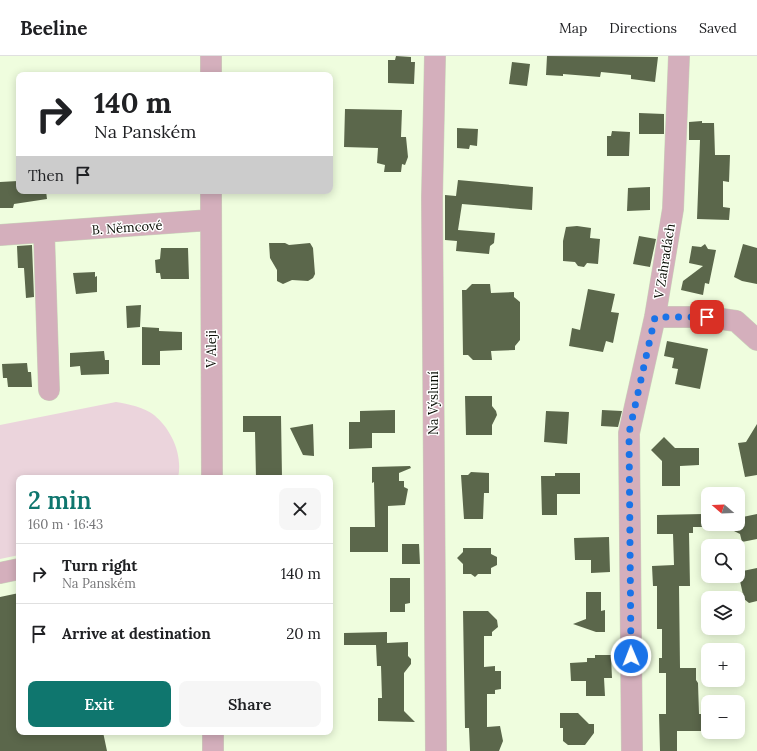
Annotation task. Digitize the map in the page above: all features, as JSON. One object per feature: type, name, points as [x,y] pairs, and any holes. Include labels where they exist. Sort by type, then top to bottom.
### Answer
[{"type":"street","points":[[211,56],[211,72]]},
{"type":"street","name":"Na Výsluní","points":[[435,56],[432,206],[436,751]]},
{"type":"street","name":"V Zahradách","points":[[632,751],[629,433],[655,317],[673,209],[679,56]]},
{"type":"street","name":"V Aleji","points":[[211,194],[212,475]]},
{"type":"street","name":"B. Němcové","points":[[0,235],[210,220]]},
{"type":"street","points":[[44,233],[49,390]]},
{"type":"street","points":[[655,317],[707,317],[736,321],[757,340]]},
{"type":"street","points":[[0,573],[16,570]]},
{"type":"street","points":[[213,735],[213,751]]},
{"type":"shaded area","points":[[116,402],[131,405],[146,410],[154,415],[171,435],[179,461],[178,475],[16,475],[16,556],[0,559],[0,425]]},
{"type":"building","points":[[396,56],[411,57],[411,62],[415,62],[414,84],[388,83],[388,60],[395,60]]},
{"type":"building","points":[[547,56],[658,57],[655,82],[631,79],[631,75],[601,72],[600,77],[563,74],[563,76],[546,75]]},
{"type":"building","points":[[512,62],[530,64],[527,86],[509,84]]},
{"type":"building","points":[[345,109],[402,110],[401,137],[406,137],[408,157],[405,165],[402,164],[401,172],[384,172],[385,165],[377,163],[378,148],[344,147]]},
{"type":"building","points":[[639,113],[664,114],[664,134],[639,134]]},
{"type":"building","points":[[702,121],[702,123],[714,123],[715,155],[730,155],[729,182],[723,181],[723,207],[730,208],[729,220],[697,219],[700,140],[689,140],[689,122]]},
{"type":"building","points":[[457,128],[478,129],[477,146],[470,145],[469,149],[457,148]]},
{"type":"building","points":[[612,131],[630,132],[629,156],[607,156],[607,136],[611,136]]},
{"type":"building","points":[[458,180],[533,187],[532,210],[462,204],[458,230],[495,233],[494,243],[490,246],[489,254],[456,251],[457,241],[445,240],[445,195],[456,196]]},
{"type":"building","points":[[16,181],[16,194],[46,194],[47,199],[14,204],[13,208],[0,208],[0,182]]},
{"type":"building","points":[[650,187],[650,210],[627,211],[628,188]]},
{"type":"building","points":[[577,226],[591,228],[590,238],[600,239],[598,264],[587,263],[584,267],[578,266],[575,262],[563,261],[563,241],[566,227]]},
{"type":"building","points":[[639,236],[656,239],[650,267],[633,264]]},
{"type":"building","points":[[269,243],[285,243],[289,245],[310,243],[313,248],[315,274],[313,278],[308,281],[292,280],[283,284],[277,281],[277,270],[270,258]]},
{"type":"building","points":[[705,244],[708,249],[716,250],[709,284],[705,283],[703,295],[681,290],[683,281],[703,266],[689,263],[692,246],[701,247]]},
{"type":"building","points":[[743,244],[757,248],[757,284],[742,281],[734,277]]},
{"type":"building","points":[[32,245],[34,297],[26,298],[24,268],[18,268],[17,246]]},
{"type":"building","points":[[161,248],[188,248],[189,279],[161,279],[160,273],[156,273],[155,260],[160,259]]},
{"type":"building","points":[[95,272],[95,277],[97,276],[97,292],[76,294],[73,273]]},
{"type":"building","points":[[472,284],[490,284],[491,293],[514,292],[514,297],[520,302],[520,340],[515,346],[515,350],[491,351],[492,360],[473,360],[468,355],[463,355],[462,290],[466,290]]},
{"type":"building","points":[[588,289],[615,294],[611,312],[619,313],[613,343],[606,341],[603,352],[569,346],[572,328],[580,330]]},
{"type":"building","points":[[141,305],[140,327],[127,328],[126,306]]},
{"type":"building","points":[[142,327],[159,328],[159,331],[182,332],[182,350],[160,351],[160,365],[142,365]]},
{"type":"building","points":[[667,341],[708,349],[700,389],[675,384],[678,369],[672,368],[674,358],[664,356]]},
{"type":"building","points":[[104,351],[105,360],[109,360],[109,374],[81,375],[80,366],[70,367],[70,353]]},
{"type":"building","points":[[27,363],[28,372],[31,372],[32,387],[8,387],[7,378],[3,378],[2,364]]},
{"type":"building","points":[[465,396],[492,396],[492,406],[497,415],[492,425],[492,435],[466,435]]},
{"type":"building","points":[[395,410],[395,433],[372,433],[372,448],[349,449],[349,422],[360,422],[360,411]]},
{"type":"building","points":[[602,410],[622,411],[618,427],[601,426]]},
{"type":"building","points":[[546,411],[569,412],[567,444],[544,442]]},
{"type":"building","points":[[243,416],[281,416],[282,475],[256,475],[255,432],[243,432]]},
{"type":"building","points":[[313,424],[314,456],[303,455],[290,428]]},
{"type":"building","points":[[757,424],[757,475],[745,477],[738,443],[746,442]]},
{"type":"building","points":[[664,437],[675,448],[699,448],[699,465],[680,466],[680,486],[662,486],[662,461],[651,450]]},
{"type":"building","points":[[410,466],[411,468],[399,473],[399,481],[404,481],[404,487],[408,489],[405,505],[388,506],[388,552],[350,552],[350,527],[375,527],[374,482],[372,483],[372,467]]},
{"type":"building","points":[[471,472],[489,473],[489,493],[484,493],[483,519],[464,519],[461,475],[468,475]]},
{"type":"building","points":[[555,473],[580,473],[580,494],[557,494],[557,515],[542,515],[541,476],[555,476]]},
{"type":"building","points":[[701,514],[701,527],[693,527],[693,533],[689,533],[690,586],[679,586],[680,668],[696,668],[699,714],[701,714],[701,731],[677,731],[677,751],[660,751],[659,714],[666,714],[666,673],[659,673],[659,658],[662,658],[662,629],[657,629],[657,586],[653,586],[652,566],[674,565],[673,534],[657,534],[657,515]]},
{"type":"building","points":[[757,514],[757,539],[745,541],[745,539],[741,539],[740,534],[734,531],[745,531],[745,517]]},
{"type":"building","points":[[609,537],[610,572],[591,573],[591,560],[575,560],[574,538]]},
{"type":"building","points":[[402,544],[419,544],[420,564],[402,564]]},
{"type":"building","points":[[463,548],[491,548],[491,554],[497,557],[497,565],[491,568],[491,574],[478,574],[475,577],[471,574],[463,574],[463,564],[457,558],[463,552]]},
{"type":"building","points":[[757,568],[757,601],[749,603],[745,600],[745,591],[742,591],[740,583],[745,583],[745,571]]},
{"type":"building","points":[[390,578],[410,578],[410,603],[405,604],[405,612],[390,612]]},
{"type":"building","points":[[586,592],[601,592],[601,611],[605,610],[605,632],[596,632],[573,624],[586,619]]},
{"type":"building","points":[[16,594],[16,735],[104,735],[107,751],[0,751],[0,597]]},
{"type":"building","points":[[463,611],[488,611],[497,620],[498,627],[492,632],[492,636],[484,636],[484,667],[495,666],[495,671],[501,671],[501,689],[495,690],[495,694],[487,694],[487,727],[500,726],[503,741],[499,751],[470,751],[469,728],[465,728]]},
{"type":"building","points":[[387,632],[387,643],[408,642],[408,656],[411,659],[411,664],[404,673],[404,711],[415,722],[378,721],[378,698],[382,698],[381,666],[377,666],[376,645],[344,645],[344,633]]},
{"type":"building","points":[[595,655],[611,655],[612,678],[604,678],[605,696],[586,696],[586,681],[571,681],[570,663],[587,662],[587,658],[595,658]]},
{"type":"building","points":[[560,713],[578,713],[589,724],[594,724],[594,733],[585,745],[568,745],[563,741],[563,728],[560,728]]},
{"type":"route","points":[[631,656],[629,433],[655,317],[707,317]]}]
